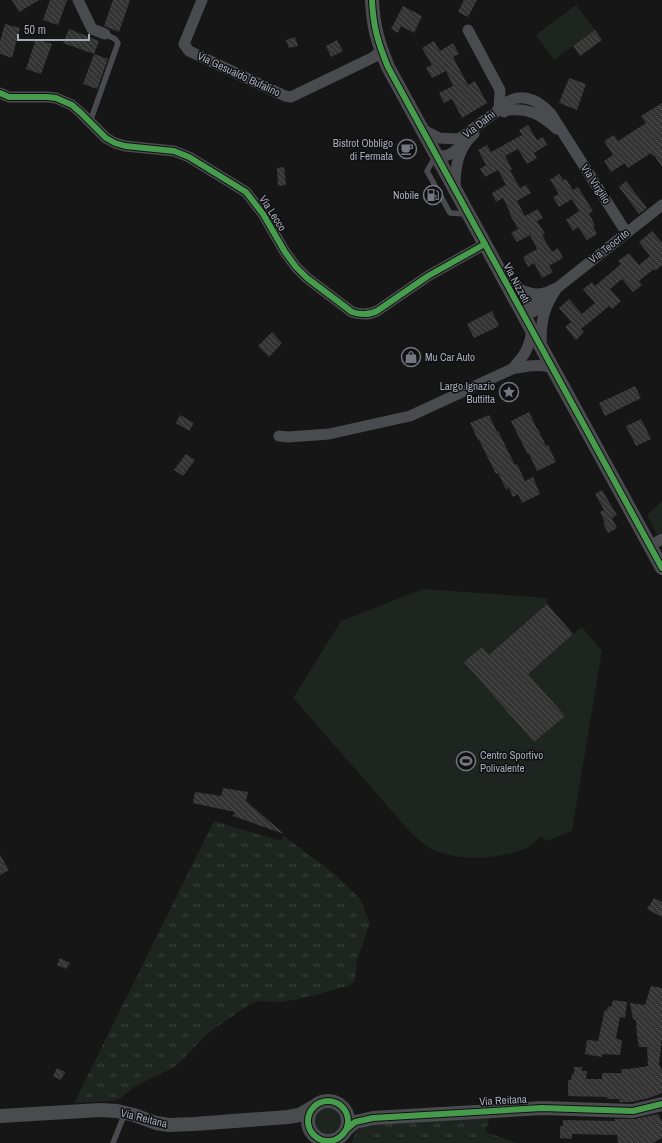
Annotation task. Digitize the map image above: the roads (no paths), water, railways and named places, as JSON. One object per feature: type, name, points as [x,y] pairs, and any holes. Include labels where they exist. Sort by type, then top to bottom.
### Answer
[{"type":"street","points":[[78,0],[92,29],[105,34]]},
{"type":"street","name":"Via Gesualdo Bufalino","points":[[202,0],[184,44],[189,51],[286,96],[291,97],[374,57],[381,50]]},
{"type":"street","name":"Via Nizzeti","points":[[372,0],[375,30],[388,67],[551,367],[658,553]]},
{"type":"street","name":"Via Dafni","points":[[455,189],[455,173],[463,140],[490,116],[505,107],[500,90],[468,30]]},
{"type":"street","name":"Via Lecco","points":[[0,93],[9,97],[56,98],[72,106],[106,138],[115,143],[125,146],[174,151],[189,156],[246,192],[263,214],[296,268],[352,312],[358,314],[371,314],[377,311],[428,276],[485,244]]},
{"type":"street","name":"Via Virgilio","points":[[505,107],[536,113],[565,136],[626,232]]},
{"type":"street","name":"Via Dafni","points":[[422,129],[439,138],[463,140]]},
{"type":"street","points":[[436,155],[463,140]]},
{"type":"street","name":"Via Teocrito","points":[[547,296],[662,205]]},
{"type":"street","points":[[504,281],[521,290],[547,296]]},
{"type":"street","points":[[522,314],[530,303],[547,296]]},
{"type":"street","points":[[541,348],[541,326],[547,296]]},
{"type":"street","points":[[512,369],[521,360],[526,352],[532,330]]},
{"type":"street","points":[[279,436],[288,437],[329,434],[410,416],[512,369],[531,365],[551,367]]},
{"type":"street","points":[[288,1117],[303,1125],[318,1139],[325,1142],[334,1141],[345,1135],[348,1123],[346,1111],[342,1106],[331,1101],[324,1101],[313,1107],[308,1117],[308,1128],[318,1139]]},
{"type":"street","name":"Via Reitana","points":[[345,1135],[355,1122],[373,1118],[542,1108],[633,1110],[662,1104]]},
{"type":"street","name":"Via Reitana","points":[[342,1106],[359,1114],[373,1118]]},
{"type":"street","name":"Via Reitana","points":[[0,1116],[100,1110],[117,1111],[156,1123],[169,1125],[288,1117],[299,1115],[313,1107]]},
{"type":"lane","points":[[90,122],[118,43],[115,38],[105,34]]},
{"type":"lane","points":[[436,155],[427,171],[450,212],[469,214]]},
{"type":"lane","points":[[113,1143],[126,1113]]},
{"type":"place","name":"Bistrot Obbligo di Fermata","points":[[407,149]]},
{"type":"place","name":"Nobile","points":[[433,195]]},
{"type":"place","name":"Mu Car Auto","points":[[411,357]]},
{"type":"place","name":"Largo Ignazio Buttitta","points":[[509,392]]},
{"type":"place","name":"Centro Sportivo Polivalente","points":[[466,761]]}]
